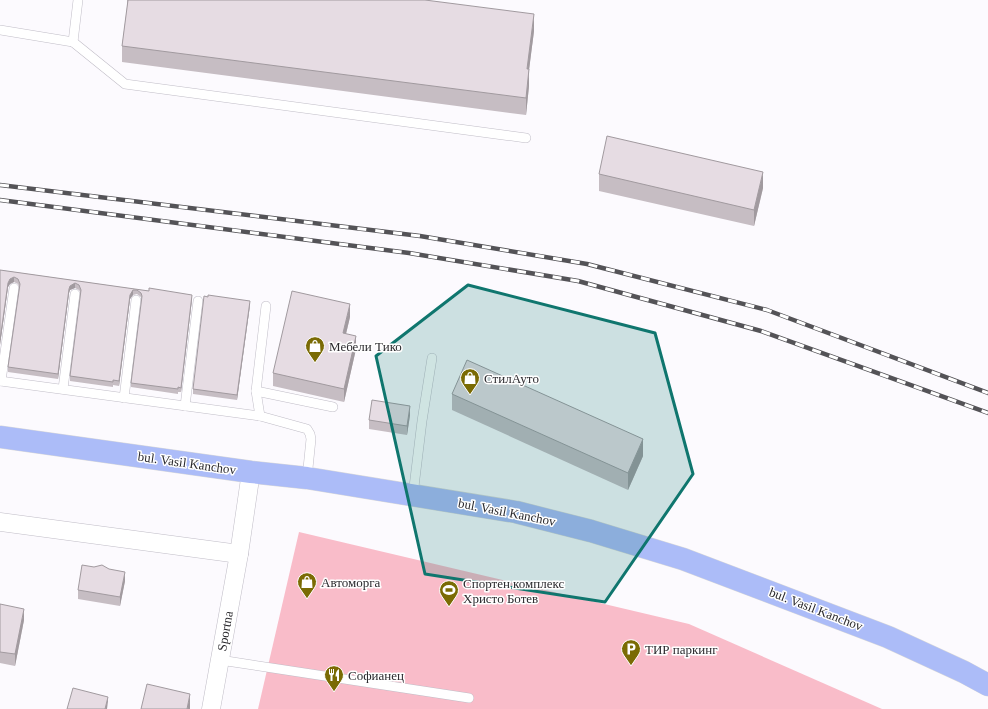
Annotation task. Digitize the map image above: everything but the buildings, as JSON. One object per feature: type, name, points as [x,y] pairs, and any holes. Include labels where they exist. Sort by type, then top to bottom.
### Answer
[{"type":"main road","name":"bul. Vasil Kanchov","points":[[0,437],[251,472],[307,478],[516,512],[591,530],[683,559],[888,637],[964,672],[988,685]]},
{"type":"street","name":"Sportna","points":[[211,709],[239,554],[251,472]]},
{"type":"street","points":[[0,522],[239,554]]},
{"type":"lane","points":[[73,42],[78,0]]},
{"type":"lane","points":[[0,30],[73,42],[125,84],[526,138]]},
{"type":"lane","points":[[14,288],[0,381],[260,416],[307,429],[311,439],[307,478]]},
{"type":"lane","points":[[63,389],[75,294]]},
{"type":"lane","points":[[124,398],[136,300]]},
{"type":"lane","points":[[185,406],[198,301]]},
{"type":"lane","points":[[260,416],[256,392],[266,306]]},
{"type":"lane","points":[[413,495],[432,358]]},
{"type":"lane","points":[[256,392],[333,407]]},
{"type":"lane","points":[[220,660],[469,698]]},
{"type":"highlighted area","points":[[468,285],[655,333],[693,474],[605,602],[425,574],[376,356]]},
{"type":"shaded area","name":"Спортен комплекс Христо Ботев","points":[[299,532],[689,624],[882,709],[258,709]]},
{"type":"railway","points":[[0,185],[420,236],[587,264],[767,310],[988,393]]},
{"type":"railway","points":[[0,200],[409,253],[578,281],[761,331],[988,413]]},
{"type":"place","name":"Мебели Тико","points":[[315,363]]},
{"type":"place","name":"СтилАуто","points":[[470,395]]},
{"type":"place","name":"Автоморга","points":[[307,599]]},
{"type":"place","name":"Спортен комплекс Христо Ботев","points":[[449,607]]},
{"type":"place","name":"ТИР паркинг","points":[[631,666]]},
{"type":"place","name":"Софианец","points":[[334,692]]}]
